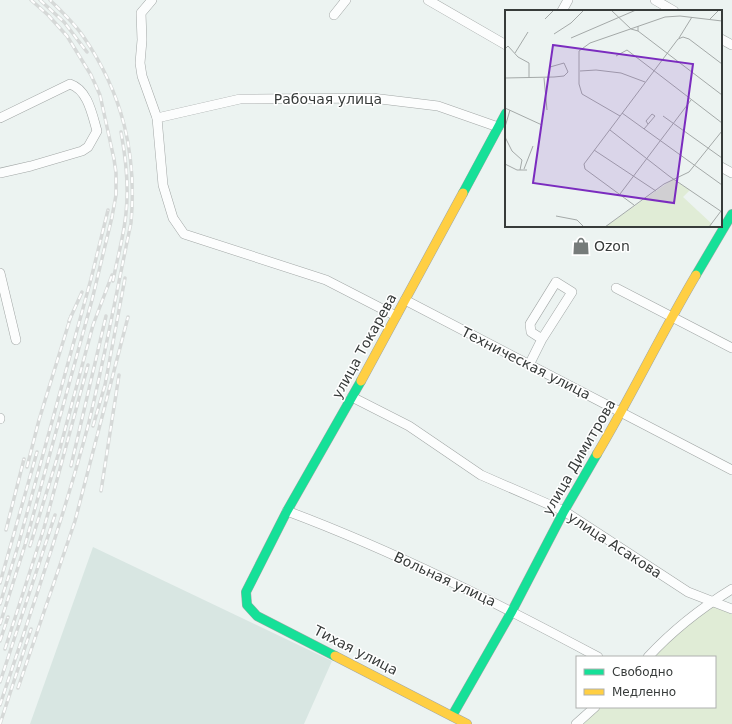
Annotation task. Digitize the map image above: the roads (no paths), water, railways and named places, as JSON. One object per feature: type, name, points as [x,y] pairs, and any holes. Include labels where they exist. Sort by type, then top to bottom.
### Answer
[{"type":"street","points":[[152,0],[141,13],[142,40],[140,62],[142,76],[157,118],[163,185],[173,218],[184,234],[326,280],[396,316]]},
{"type":"street","points":[[334,15],[346,0]]},
{"type":"street","points":[[428,0],[505,44]]},
{"type":"street","points":[[563,10],[568,0]]},
{"type":"street","points":[[655,0],[672,10]]},
{"type":"street","points":[[722,40],[732,45]]},
{"type":"street","points":[[0,118],[70,84],[78,87],[87,99],[97,131],[88,147],[82,152],[0,173]]},
{"type":"street","name":"Рабочая улица","points":[[157,118],[240,99],[372,98],[438,106],[498,127]]},
{"type":"street","name":"улица Токарева","points":[[246,592],[287,511],[352,397],[505,115]]},
{"type":"street","points":[[722,168],[732,173]]},
{"type":"street","name":"улица Димитрова","points":[[452,716],[512,610],[564,511],[622,412],[671,317],[732,214]]},
{"type":"street","points":[[0,273],[16,340]]},
{"type":"street","points":[[529,365],[542,339],[572,292],[556,282],[530,324],[531,332],[542,339]]},
{"type":"street","points":[[616,288],[732,348]]},
{"type":"street","name":"Техническая улица","points":[[405,300],[732,470]]},
{"type":"street","name":"улица Асакова","points":[[352,397],[409,426],[481,474],[564,511],[688,592],[714,600],[732,609]]},
{"type":"street","name":"Вольная улица","points":[[287,511],[342,531],[512,610],[596,656]]},
{"type":"street","points":[[649,656],[669,634],[714,600],[732,589]]},
{"type":"street","name":"Тихая улица","points":[[246,592],[247,605],[257,616],[467,724]]},
{"type":"street","points":[[576,724],[594,708]]},
{"type":"railway","points":[[0,624],[25,545],[92,300],[116,195],[116,173],[114,159],[100,95],[91,75],[67,36],[48,15],[31,0]]},
{"type":"railway","points":[[40,0],[64,22],[87,52]]},
{"type":"railway","points":[[0,705],[58,529],[89,422],[131,223],[132,173],[124,125],[117,102],[97,58],[83,36],[72,22],[50,0]]},
{"type":"railway","points":[[113,281],[124,230],[127,203],[126,172],[121,132]]},
{"type":"railway","points":[[0,604],[18,546],[91,279],[108,210]]},
{"type":"railway","points":[[30,546],[59,452],[93,325],[112,275]]},
{"type":"railway","points":[[93,426],[105,385],[125,278]]},
{"type":"railway","points":[[69,321],[82,292]]},
{"type":"railway","points":[[27,467],[39,420],[71,316]]},
{"type":"railway","points":[[71,466],[106,316]]},
{"type":"railway","points":[[18,688],[75,521],[128,317]]},
{"type":"railway","points":[[5,649],[44,528],[88,365]]},
{"type":"railway","points":[[101,491],[119,375]]},
{"type":"railway","points":[[0,583],[37,452]]},
{"type":"railway","points":[[6,530],[24,459]]},
{"type":"railway","points":[[0,682],[55,515]]},
{"type":"railway","points":[[0,641],[8,617]]},
{"type":"railway","points":[[0,724],[31,629]]},
{"type":"place","name":"Ozon","points":[[581,246]]}]
